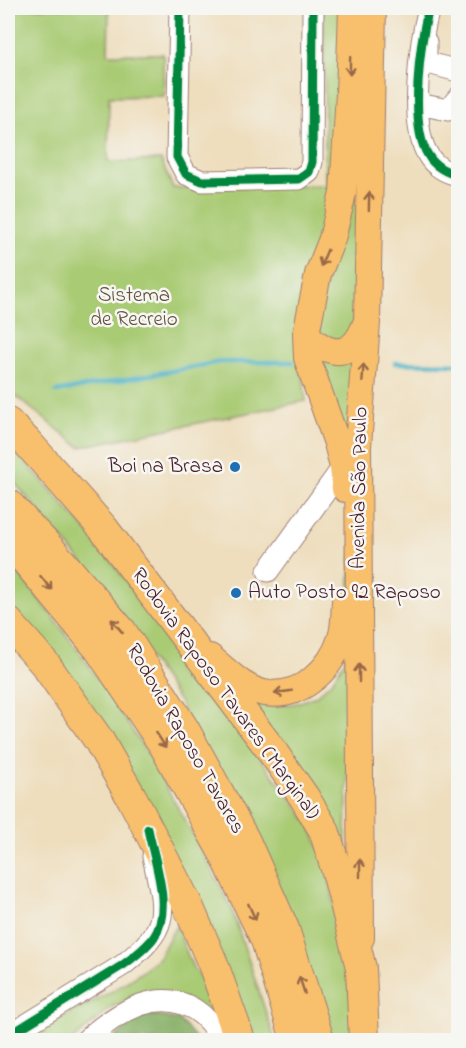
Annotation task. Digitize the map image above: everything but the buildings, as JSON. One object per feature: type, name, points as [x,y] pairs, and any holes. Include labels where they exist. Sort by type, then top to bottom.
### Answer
[{"type":"highway","name":"Rodovia Raposo Tavares (Marginal)","points":[[14,432],[103,528],[269,747],[324,830],[338,874],[361,968],[364,1041]]},
{"type":"highway","name":"Rodovia Raposo Tavares","points":[[8,504],[122,632],[184,729],[245,841],[284,929],[319,1041]]},
{"type":"highway","name":"Rodovia Raposo Tavares","points":[[8,539],[100,650],[164,745],[225,855],[266,940],[296,1041]]},
{"type":"highway","points":[[8,622],[45,664],[98,739],[148,829],[189,908],[213,964],[240,1041]]},
{"type":"main road","name":"Avenida São Paulo","points":[[185,635],[236,679],[263,693],[276,694],[294,691],[307,684],[328,665],[336,652],[344,624],[346,546],[343,467],[337,443],[307,358],[306,334],[318,274],[332,239],[343,193],[352,8]]},
{"type":"main road","name":"Avenida São Paulo","points":[[361,968],[358,446],[367,322],[374,13]]},
{"type":"main road","points":[[306,334],[318,346],[341,351],[360,340],[367,322]]},
{"type":"street","points":[[180,8],[177,157],[186,174],[202,181],[299,179],[309,172],[312,162],[313,8]]},
{"type":"street","points":[[429,8],[426,61],[459,71]]},
{"type":"street","points":[[429,8],[419,63],[424,106],[423,144],[426,154],[433,162],[459,175]]},
{"type":"street","points":[[440,8],[424,106],[438,151],[459,164]]},
{"type":"street","points":[[424,106],[448,110],[459,98]]},
{"type":"street","points":[[268,571],[343,467]]},
{"type":"street","points":[[8,1036],[123,965],[154,937],[164,906],[148,829]]},
{"type":"street","points":[[86,1041],[122,1012],[140,1005],[176,1000],[202,1015],[223,1041]]},
{"type":"green space","name":"Sistema de Recreio","points":[[8,8],[109,8],[108,54],[163,54],[164,96],[109,97],[108,162],[161,160],[173,188],[325,185],[324,8],[345,8],[335,197],[299,347],[306,401],[80,447],[8,390]]},
{"type":"green space","points":[[362,132],[354,332],[350,339],[322,340],[317,320]]},
{"type":"green space","points":[[361,351],[345,866],[254,704],[277,706],[297,703],[316,696],[332,681],[345,660],[354,515],[313,358]]},
{"type":"green space","points":[[8,442],[99,545],[309,823],[327,867],[352,1000],[353,1040],[329,1040],[180,703],[98,581],[8,475]]},
{"type":"green space","points":[[8,562],[35,593],[85,660],[144,748],[191,831],[231,907],[275,1040],[247,1040],[55,663],[8,604]]},
{"type":"green space","points":[[176,926],[193,968],[217,995],[225,1029],[139,996],[113,1006],[73,1040],[19,1040],[111,992],[142,972],[159,957]]},
{"type":"green space","points":[[146,1014],[179,1020],[198,1040],[111,1040]]},
{"type":"waterway","points":[[56,392],[220,362],[293,362]]},
{"type":"waterway","points":[[395,363],[458,364]]},
{"type":"cycle path","points":[[180,8],[177,157],[186,174],[202,181],[299,179],[309,172],[312,162],[313,8]]},
{"type":"cycle path","points":[[429,8],[422,41],[418,83],[422,142],[434,162],[450,173],[458,175]]},
{"type":"cycle path","points":[[8,1036],[123,965],[144,949],[154,937],[162,913],[162,899],[158,869],[148,829]]},
{"type":"place","name":"Boi na Brasa","points":[[235,467]]},
{"type":"place","name":"Auto Posto 92 Raposo","points":[[236,593]]}]
